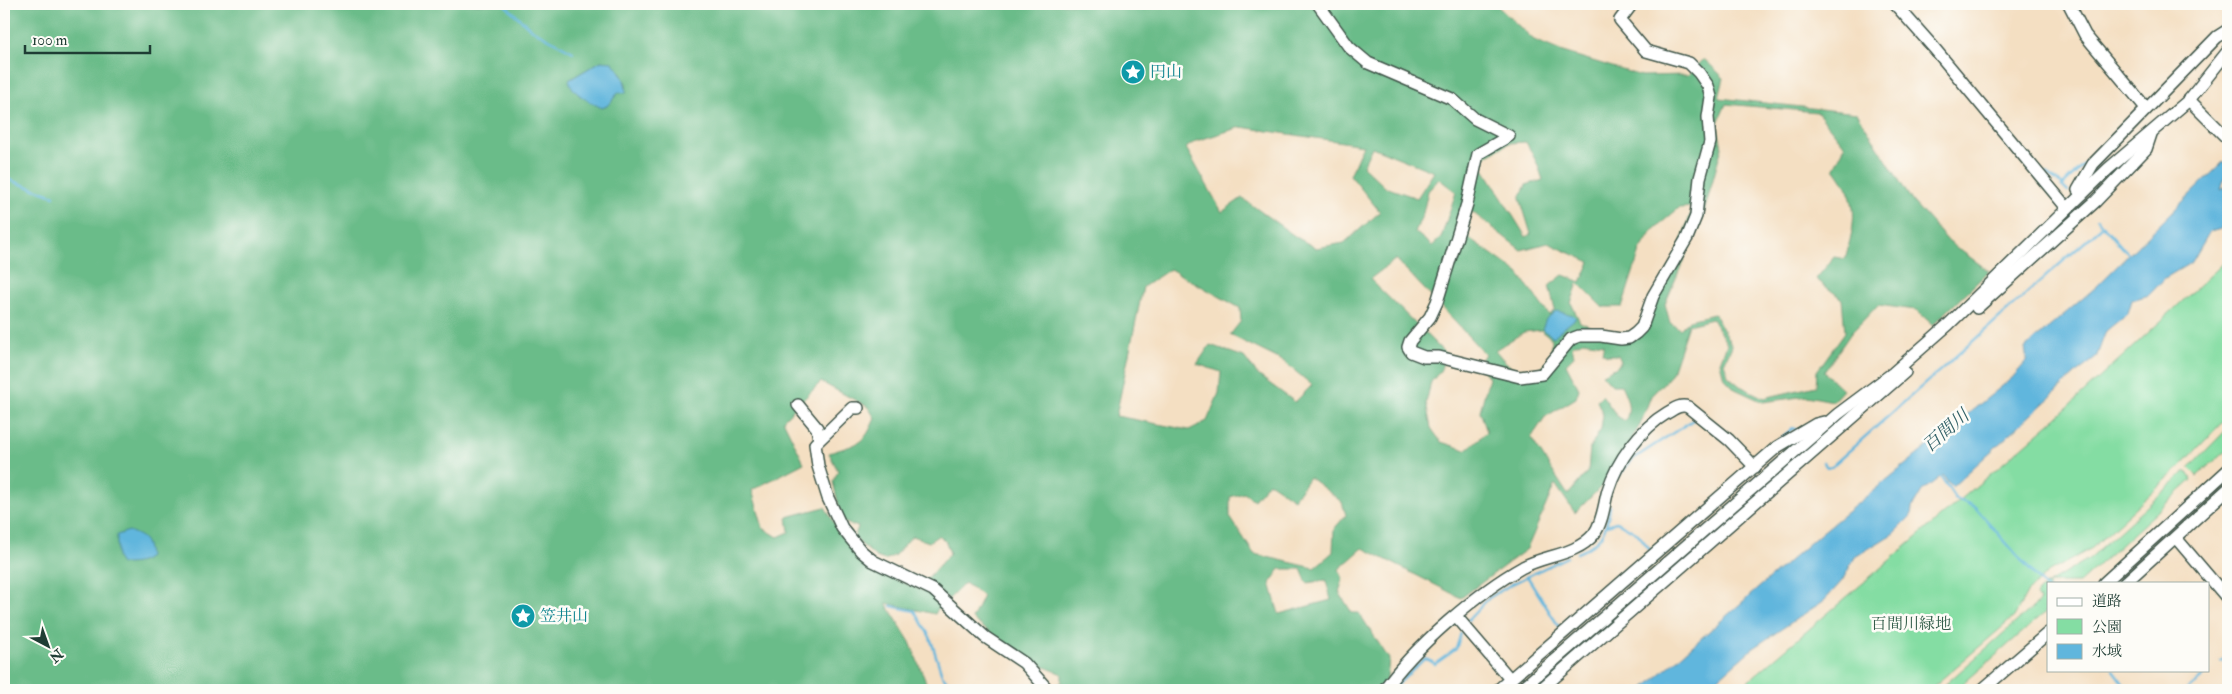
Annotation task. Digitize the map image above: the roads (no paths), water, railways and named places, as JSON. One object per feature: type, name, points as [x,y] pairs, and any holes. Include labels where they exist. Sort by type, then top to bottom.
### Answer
[{"type":"street","points":[[1318,4],[1349,47],[1368,64],[1446,96],[1476,119],[1509,136],[1478,154],[1467,204],[1437,302],[1430,317],[1410,341],[1408,347],[1411,352],[1424,357],[1439,357],[1520,377],[1542,374],[1571,340],[1578,336],[1601,336],[1621,339],[1629,338],[1636,333],[1642,327],[1653,296],[1687,238],[1696,216],[1700,178],[1710,142],[1708,117],[1711,97],[1708,86],[1700,73],[1689,64],[1646,51],[1620,20],[1632,4]]},
{"type":"street","points":[[1895,4],[2067,208]]},
{"type":"street","points":[[2069,4],[2085,35],[2144,106]]},
{"type":"street","points":[[2082,194],[2078,190],[2093,164],[2144,106],[2217,37],[2228,30]]},
{"type":"street","points":[[1520,690],[1828,423],[1893,373],[1949,324],[2082,194],[2151,134],[2192,103],[2228,51]]},
{"type":"street","points":[[2211,74],[2222,70],[2228,64]]},
{"type":"street","points":[[2192,103],[2228,139]]},
{"type":"street","points":[[1540,690],[1874,400],[2065,229],[2146,149],[2151,134]]},
{"type":"street","points":[[798,405],[817,428],[819,439]]},
{"type":"street","points":[[1384,690],[1407,662],[1480,595],[1524,567],[1578,548],[1588,541],[1596,532],[1608,489],[1626,454],[1658,418],[1684,405],[1700,415],[1729,440],[1753,465]]},
{"type":"street","points":[[858,408],[852,408],[815,444],[818,466],[828,498],[849,539],[873,561],[933,590],[985,637],[1024,663],[1048,690]]},
{"type":"street","points":[[1498,690],[1509,677],[1753,465],[1777,447],[1816,424],[1828,423]]},
{"type":"street","points":[[2105,582],[2228,470]]},
{"type":"street","points":[[2126,582],[2228,489]]},
{"type":"street","points":[[2176,538],[2228,599]]},
{"type":"street","points":[[1456,616],[1509,677]]},
{"type":"street","points":[[1982,690],[2047,634]]},
{"type":"water","points":[[601,61],[612,62],[615,65],[622,76],[626,89],[626,93],[619,92],[607,106],[602,108],[578,93],[569,80]]},
{"type":"water","points":[[2224,161],[2228,168],[2221,190],[2228,186],[2228,226],[2210,231],[2192,262],[2165,278],[2149,295],[2132,300],[2128,313],[2106,331],[2096,358],[2079,371],[1952,487],[1943,475],[1922,491],[1912,508],[1911,516],[1894,533],[1855,557],[1842,581],[1825,600],[1753,648],[1705,690],[1642,690],[1820,534],[2012,378],[2027,361],[2025,348],[2096,287]]},
{"type":"water","points":[[1556,311],[1573,315],[1576,318],[1553,337],[1542,329],[1546,319]]},
{"type":"water","points":[[129,531],[139,535],[144,540],[149,557],[132,564],[121,564],[117,558],[117,535]]},
{"type":"waterway","points":[[504,4],[531,29],[573,52]]},
{"type":"waterway","points":[[2218,30],[2228,20]]},
{"type":"waterway","points":[[2068,192],[2062,186],[2091,158]]},
{"type":"waterway","points":[[2046,174],[2063,185]]},
{"type":"waterway","points":[[4,178],[54,196]]},
{"type":"waterway","points":[[2097,219],[2130,256]]},
{"type":"waterway","points":[[1823,462],[1827,467],[1832,466],[2104,225]]},
{"type":"waterway","points":[[1619,475],[1633,459],[1696,418]]},
{"type":"waterway","points":[[1779,440],[1793,428],[1796,430]]},
{"type":"waterway","points":[[1940,475],[1955,498],[1975,507],[2047,590]]},
{"type":"waterway","points":[[1577,553],[1597,541],[1605,529],[1610,506]]},
{"type":"waterway","points":[[1607,525],[1616,522],[1638,534],[1651,551]]},
{"type":"waterway","points":[[1468,620],[1489,598],[1510,585],[1567,557]]},
{"type":"waterway","points":[[1527,576],[1561,630]]},
{"type":"waterway","points":[[891,606],[915,611],[930,637],[942,675],[954,690]]},
{"type":"waterway","points":[[1392,690],[1424,659],[1435,664],[1456,649],[1461,633]]},
{"type":"waterway","points":[[2221,661],[2225,658]]},
{"type":"waterway","points":[[2114,672],[2128,690]]},
{"type":"waterway","points":[[2187,690],[2208,672]]},
{"type":"place","name":"円山","points":[[1133,72]]},
{"type":"place","name":"笠井山","points":[[523,616]]},
{"type":"water label","name":"百間川","points":[[1946,431]]},
{"type":"park label","name":"百間川緑地","points":[[1911,624]]}]
